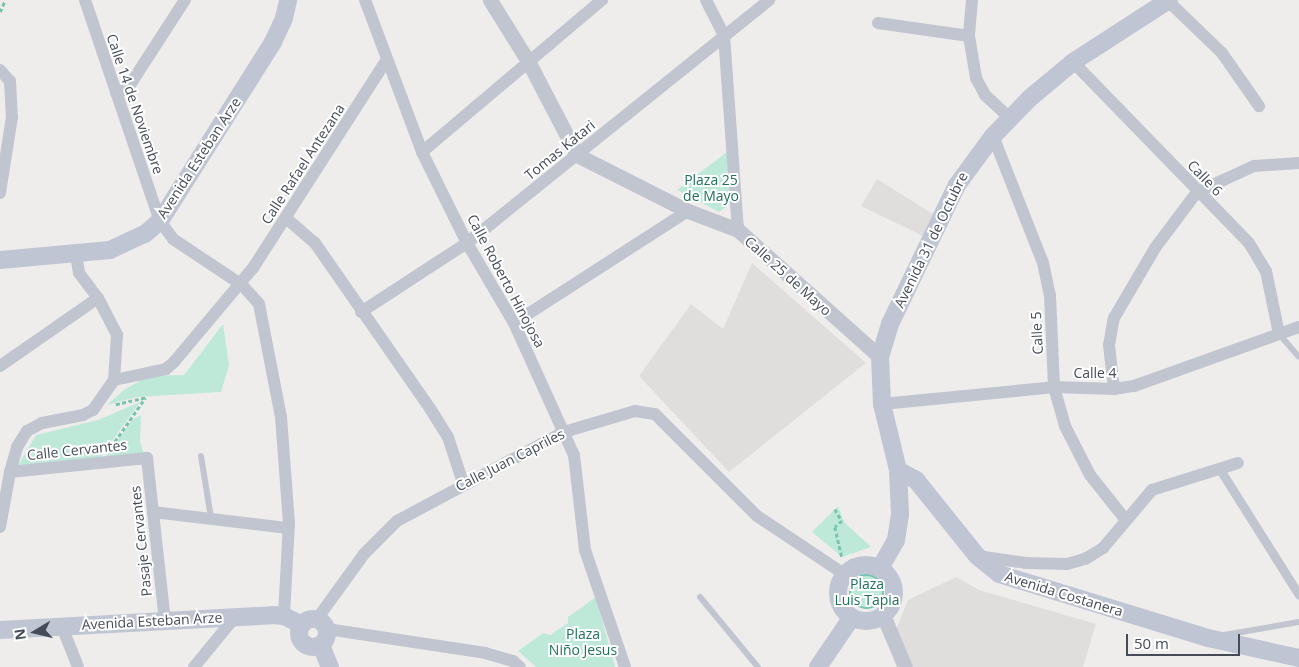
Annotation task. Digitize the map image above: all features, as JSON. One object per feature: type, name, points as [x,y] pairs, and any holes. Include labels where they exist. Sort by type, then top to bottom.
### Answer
[{"type":"main road","name":"Avenida Esteban Arze","points":[[0,260],[76,254],[128,243],[160,221],[273,42],[284,18],[288,0]]},
{"type":"main road","name":"Avenida 31 de Octubre","points":[[880,568],[896,540],[900,514],[898,470],[882,404],[880,357],[890,324],[957,185],[993,136],[1010,118],[1072,62],[1160,2]]},
{"type":"main road","name":"Avenida Costanera","points":[[898,470],[916,480],[977,556],[999,574],[1208,638],[1299,658]]},
{"type":"main road","points":[[843,565],[862,570],[880,568],[893,585],[894,596],[883,615],[873,620],[852,617],[844,611],[838,592],[843,565]]},
{"type":"main road","name":"Avenida Esteban Arze","points":[[0,630],[61,624],[284,616],[317,630]]},
{"type":"main road","points":[[818,667],[852,617]]},
{"type":"main road","points":[[317,630],[330,667]]},
{"type":"street","name":"Calle 14 de Noviembre","points":[[85,0],[160,221],[173,239],[242,285],[259,304],[273,364],[281,417],[288,528],[284,616]]},
{"type":"street","points":[[116,93],[128,88],[185,0]]},
{"type":"street","name":"Calle Roberto Hinojosa","points":[[366,0],[422,152],[467,243],[514,323],[564,432],[576,465],[585,550],[625,667]]},
{"type":"street","points":[[490,0],[528,61],[577,155]]},
{"type":"street","points":[[422,152],[602,0]]},
{"type":"street","points":[[706,0],[724,35],[738,230]]},
{"type":"street","name":"Tomas Katari","points":[[361,312],[467,243],[769,0]]},
{"type":"street","points":[[972,0],[969,36],[976,78],[985,95],[1010,118]]},
{"type":"street","points":[[1160,2],[1222,54],[1259,106]]},
{"type":"street","points":[[878,22],[969,36]]},
{"type":"street","name":"Calle Rafael Antezana","points":[[242,285],[387,59]]},
{"type":"street","name":"Calle 6","points":[[1072,62],[1258,255],[1266,271],[1279,334]]},
{"type":"street","points":[[0,70],[10,81],[12,117],[0,193]]},
{"type":"street","name":"Calle 5","points":[[993,136],[1042,262],[1050,295],[1054,387],[1065,426],[1078,455],[1125,519]]},
{"type":"street","name":"Calle 25 de Mayo","points":[[577,155],[688,211],[738,230],[880,357]]},
{"type":"street","points":[[1114,390],[1109,345],[1114,318],[1155,248],[1197,192],[1254,166],[1299,163]]},
{"type":"street","points":[[514,323],[688,211]]},
{"type":"street","points":[[286,218],[315,243],[448,437],[463,483]]},
{"type":"street","points":[[76,254],[79,272],[98,298],[117,335],[114,380],[93,410]]},
{"type":"street","points":[[114,380],[166,369],[242,285]]},
{"type":"street","points":[[0,366],[98,298]]},
{"type":"street","name":"Calle 4","points":[[882,404],[1054,387],[1114,390],[1134,386],[1299,327]]},
{"type":"street","name":"Calle Cervantes","points":[[0,527],[10,472],[17,447],[27,431],[42,423],[69,420],[93,410]]},
{"type":"street","name":"Calle Juan Capriles","points":[[317,630],[364,554],[397,521],[463,483],[564,432],[635,411],[655,414],[757,516],[843,565]]},
{"type":"street","name":"Calle Cervantes","points":[[10,472],[147,458]]},
{"type":"street","name":"Pasaje Cervantes","points":[[147,458],[165,621]]},
{"type":"street","points":[[977,556],[1026,563],[1067,564],[1085,560],[1103,548],[1125,519],[1152,490],[1238,463]]},
{"type":"street","points":[[1219,468],[1299,595]]},
{"type":"street","points":[[153,512],[288,528]]},
{"type":"street","points":[[883,615],[905,667]]},
{"type":"street","points":[[194,667],[235,617]]},
{"type":"street","points":[[61,624],[78,667]]},
{"type":"street","points":[[317,630],[485,653],[513,661],[520,667]]},
{"type":"lane","points":[[1279,334],[1299,356]]},
{"type":"lane","points":[[201,456],[211,518]]},
{"type":"lane","points":[[700,597],[758,667]]},
{"type":"lane","points":[[1208,638],[1299,622]]},
{"type":"path","points":[[0,12],[5,0]]},
{"type":"path","points":[[93,410],[145,398],[99,464]]},
{"type":"path","points":[[835,509],[842,521],[835,527],[843,565]]},
{"type":"path","points":[[862,570],[876,578],[884,588],[882,601],[871,609],[858,607],[851,596],[852,584],[862,570]]},
{"type":"shaded area","points":[[877,179],[933,214],[923,236],[861,206]]},
{"type":"shaded area","points":[[752,263],[866,363],[729,472],[639,376],[691,304],[723,329]]},
{"type":"shaded area","points":[[956,577],[979,590],[1096,624],[1083,667],[913,667],[896,630],[908,600]]},
{"type":"green space","name":"Plaza 25 de Mayo","points":[[727,152],[730,204],[719,212],[677,190]]},
{"type":"green space","points":[[223,324],[229,365],[221,392],[136,397],[107,405],[124,390],[148,376],[184,375]]},
{"type":"green space","points":[[140,402],[97,462],[16,469],[36,435],[98,420]]},
{"type":"green space","points":[[141,415],[140,442],[145,456],[102,462],[132,420]]},
{"type":"green space","points":[[838,506],[844,522],[871,547],[842,557],[812,532]]},
{"type":"green space","name":"Plaza Luis Tapia","points":[[867,575],[879,580],[884,592],[879,604],[867,609],[855,604],[850,592],[855,580]]},
{"type":"green space","name":"Plaza Niño Jesus","points":[[596,597],[615,667],[536,667],[518,651],[543,633],[550,635],[568,623],[568,617]]}]
